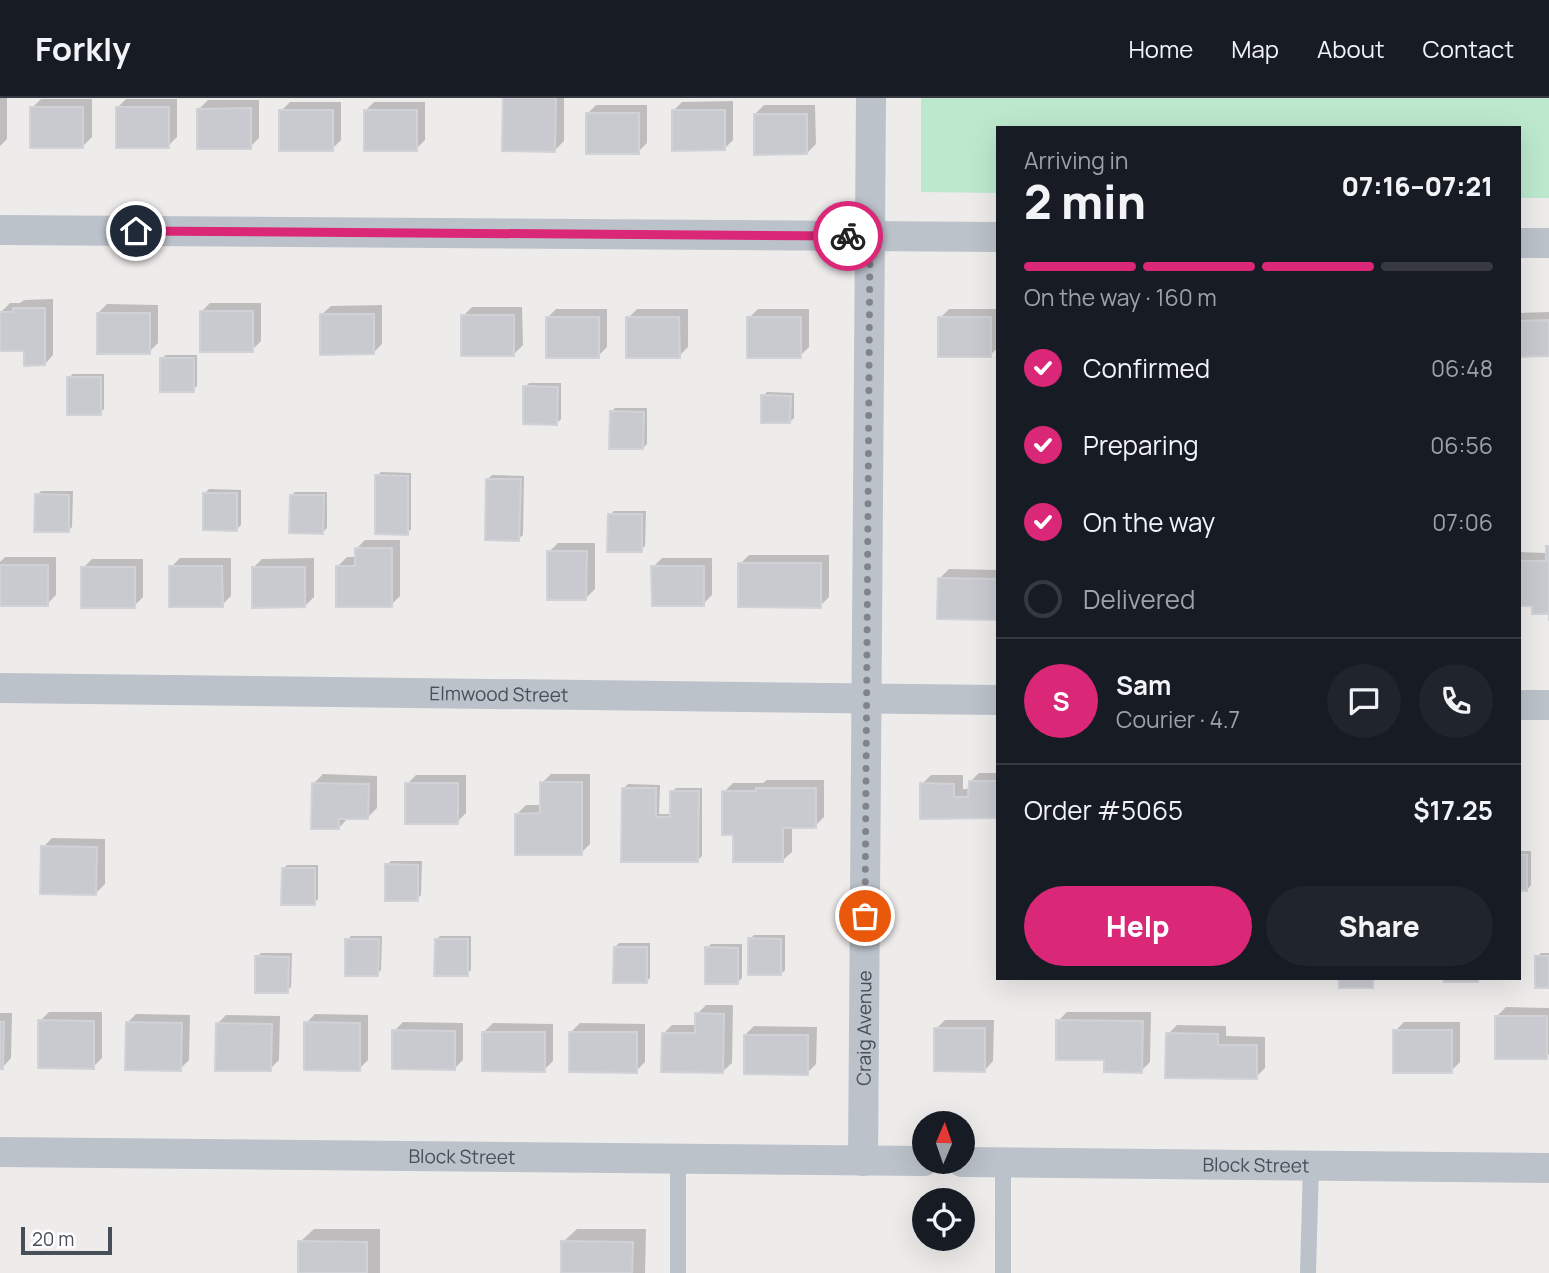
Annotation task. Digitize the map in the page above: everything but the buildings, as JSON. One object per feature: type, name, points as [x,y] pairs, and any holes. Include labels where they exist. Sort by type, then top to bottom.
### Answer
[{"type":"street","name":"Craig Avenue","points":[[863,1161],[871,98]]},
{"type":"street","points":[[0,230],[996,237]]},
{"type":"street","points":[[1521,243],[1549,243]]},
{"type":"street","name":"Elmwood Street","points":[[0,688],[996,701]]},
{"type":"street","points":[[1521,705],[1549,705]]},
{"type":"street","name":"Block Street","points":[[0,1152],[912,1161]]},
{"type":"street","name":"Block Street","points":[[975,1162],[1549,1168]]},
{"type":"lane","points":[[678,1159],[678,1273]]},
{"type":"lane","points":[[1003,1162],[1003,1273]]},
{"type":"lane","points":[[1308,1273],[1311,1165]]},
{"type":"green space","points":[[921,98],[1549,98],[1549,198],[1521,198],[1521,126],[996,126],[996,193],[921,192]]},
{"type":"way so far","points":[[848,236],[870,236],[865,916]]},
{"type":"route","points":[[136,231],[848,236]]}]
